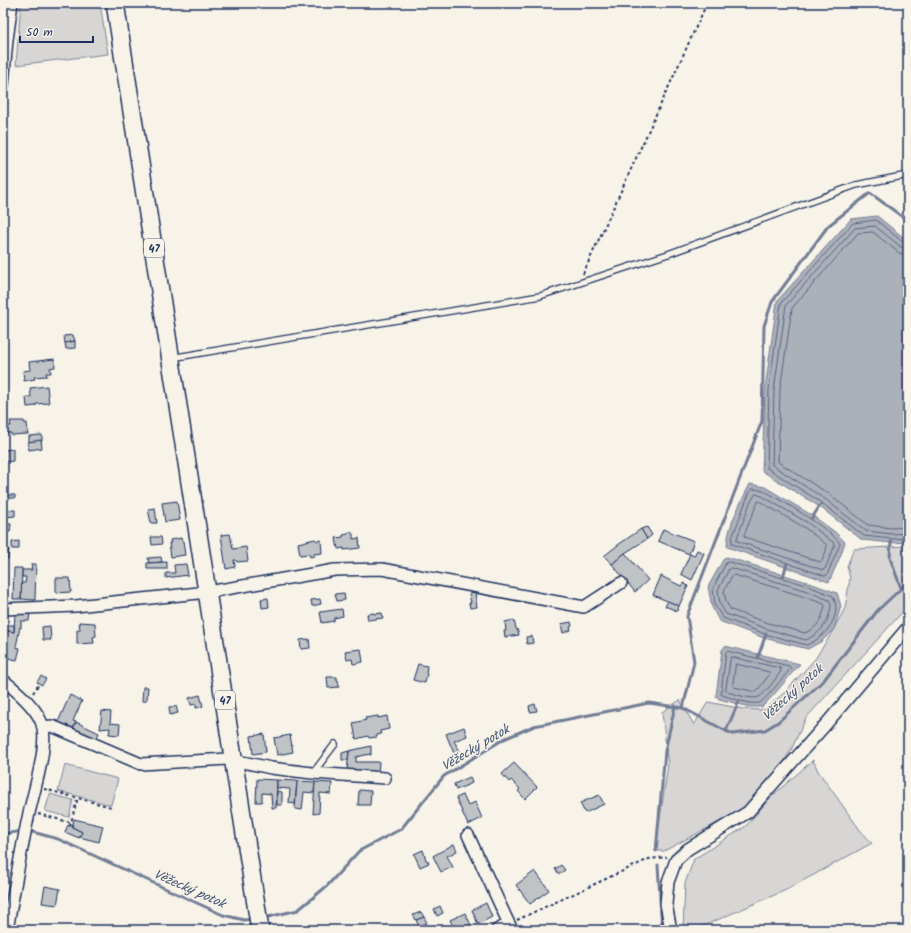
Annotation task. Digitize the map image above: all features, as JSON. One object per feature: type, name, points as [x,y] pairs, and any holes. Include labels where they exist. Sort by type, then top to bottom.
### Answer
[{"type":"main road","name":"47","points":[[115,3],[235,761],[260,930]]},
{"type":"street","points":[[3,85],[12,3]]},
{"type":"street","points":[[3,609],[76,606],[208,592],[335,570],[382,569],[584,607],[621,582]]},
{"type":"street","points":[[670,930],[666,904],[668,882],[676,860],[688,849],[748,812],[827,723],[908,626]]},
{"type":"street","points":[[3,680],[16,690],[35,711],[43,727],[44,744],[7,930]]},
{"type":"street","points":[[43,727],[52,726],[141,764],[216,759],[312,773],[384,778]]},
{"type":"street","points":[[468,835],[511,927],[497,930]]},
{"type":"lane","points":[[171,358],[540,296],[668,254],[856,185],[908,174]]},
{"type":"lane","points":[[312,773],[335,744]]},
{"type":"path","points":[[578,284],[707,3]]},
{"type":"path","points":[[35,787],[111,807]]},
{"type":"path","points":[[70,826],[72,823],[77,797]]},
{"type":"path","points":[[30,812],[72,823]]},
{"type":"path","points":[[511,927],[649,859],[665,856],[676,860]]},
{"type":"shaded area","points":[[21,3],[100,3],[108,54],[16,65]]},
{"type":"shaded area","points":[[908,546],[908,606],[806,718],[791,750],[776,774],[755,799],[732,815],[664,851],[655,851],[668,765],[662,712],[680,700],[694,725],[708,702],[743,709],[764,710],[784,693],[815,659],[831,634],[845,608],[850,578],[847,566],[854,549]]},
{"type":"shaded area","points":[[813,760],[818,771],[860,830],[872,843],[786,890],[694,930],[683,930],[685,883],[694,859],[746,826],[771,797]]},
{"type":"shaded area","points":[[65,765],[118,779],[111,805],[58,791]]},
{"type":"shaded area","points":[[50,794],[73,800],[69,817],[45,811]]},
{"type":"water","points":[[877,216],[908,241],[908,542],[892,543],[862,540],[820,507],[762,471],[765,389],[777,301],[851,219]]},
{"type":"water","points":[[750,484],[765,487],[813,516],[835,532],[845,542],[829,582],[727,547],[729,531]]},
{"type":"water","points":[[727,557],[837,593],[841,606],[834,629],[822,641],[808,649],[764,638],[719,621],[712,607],[708,587],[724,558]]},
{"type":"water","points":[[725,646],[800,664],[762,707],[750,707],[719,699],[716,696],[722,650]]},
{"type":"building","points":[[73,335],[75,341],[65,343],[64,336]]},
{"type":"building","points":[[75,341],[75,348],[66,349],[65,343]]},
{"type":"building","points":[[54,359],[55,367],[50,368],[51,373],[46,373],[47,376],[34,377],[35,379],[24,381],[23,371],[30,370],[29,362]]},
{"type":"building","points":[[47,386],[49,403],[36,404],[36,406],[27,407],[26,397],[31,397],[30,388]]},
{"type":"building","points":[[10,421],[24,421],[24,423],[27,423],[28,434],[11,435],[11,433],[6,433],[6,426],[11,426]]},
{"type":"building","points":[[42,435],[42,441],[29,442],[29,436]]},
{"type":"building","points":[[41,440],[42,448],[29,450],[28,442]]},
{"type":"building","points":[[13,449],[13,461],[3,462],[3,450]]},
{"type":"building","points":[[3,492],[5,492],[6,495],[15,495],[15,498],[3,498]]},
{"type":"building","points":[[177,501],[180,520],[165,522],[162,503]]},
{"type":"building","points":[[155,508],[157,523],[151,523],[148,509]]},
{"type":"building","points":[[6,510],[15,510],[15,516],[5,517]]},
{"type":"building","points":[[11,524],[10,532],[3,532],[3,525]]},
{"type":"building","points":[[647,527],[652,535],[647,539],[641,529]]},
{"type":"building","points":[[641,529],[647,539],[625,553],[612,564],[604,556],[618,545]]},
{"type":"building","points":[[663,529],[694,541],[689,554],[658,541]]},
{"type":"building","points":[[349,532],[353,534],[353,539],[359,538],[360,548],[344,550],[344,548],[338,549],[336,538],[343,537],[343,535],[348,534]]},
{"type":"building","points":[[230,534],[233,549],[246,547],[248,561],[237,562],[234,560],[235,567],[226,569],[221,535]]},
{"type":"building","points":[[151,537],[161,537],[162,544],[152,545]]},
{"type":"building","points":[[181,538],[183,541],[185,555],[171,557],[170,540]]},
{"type":"building","points":[[315,539],[317,541],[321,540],[322,553],[314,554],[314,556],[310,557],[309,554],[300,555],[298,543]]},
{"type":"building","points":[[19,541],[19,549],[12,549],[12,542]]},
{"type":"building","points":[[3,549],[9,549],[8,559],[3,559]]},
{"type":"building","points":[[697,550],[704,553],[692,580],[681,574],[690,554],[694,556]]},
{"type":"building","points":[[625,553],[648,580],[635,592],[612,564]]},
{"type":"building","points":[[161,557],[162,562],[149,563],[148,558]]},
{"type":"building","points":[[167,562],[167,569],[147,569],[147,563]]},
{"type":"building","points":[[31,564],[36,564],[35,600],[21,599],[21,583],[25,583],[26,577],[22,577],[22,570],[32,570]]},
{"type":"building","points":[[186,564],[188,575],[166,578],[166,573],[175,573],[174,565]]},
{"type":"building","points":[[14,568],[22,568],[21,599],[13,599]]},
{"type":"building","points":[[661,576],[681,586],[683,583],[688,586],[679,606],[653,595]]},
{"type":"building","points":[[56,578],[70,578],[71,592],[56,593]]},
{"type":"building","points":[[344,593],[345,600],[337,601],[335,594]]},
{"type":"building","points":[[475,593],[477,607],[470,608],[469,603],[471,603],[469,594]]},
{"type":"building","points":[[268,598],[269,607],[262,608],[261,599]]},
{"type":"building","points":[[320,599],[321,604],[312,606],[311,600]]},
{"type":"building","points":[[668,601],[679,606],[677,611],[665,606]]},
{"type":"building","points":[[342,609],[343,616],[334,618],[334,621],[322,623],[320,612]]},
{"type":"building","points":[[30,612],[29,621],[21,621],[21,628],[20,627],[16,647],[20,648],[17,660],[3,657],[4,630],[14,632],[15,613]]},
{"type":"building","points":[[382,613],[383,618],[368,620],[367,614]]},
{"type":"building","points":[[514,620],[519,635],[505,637],[505,622]]},
{"type":"building","points":[[79,622],[95,623],[96,636],[93,637],[94,643],[77,644],[77,630],[80,630]]},
{"type":"building","points":[[571,622],[571,630],[563,633],[561,624]]},
{"type":"building","points":[[5,625],[14,625],[14,632],[5,630]]},
{"type":"building","points":[[50,626],[51,640],[43,640],[42,627]]},
{"type":"building","points":[[532,636],[533,643],[527,644],[526,637]]},
{"type":"building","points":[[309,639],[310,648],[301,649],[300,640]]},
{"type":"building","points":[[361,649],[363,662],[353,664],[352,659],[347,660],[345,651]]},
{"type":"building","points":[[418,664],[427,666],[425,683],[413,680]]},
{"type":"building","points":[[41,676],[46,679],[42,685],[37,682]]},
{"type":"building","points":[[327,677],[337,677],[339,687],[328,688]]},
{"type":"building","points":[[143,687],[148,687],[147,699],[145,701],[142,701]]},
{"type":"building","points":[[70,695],[82,701],[73,721],[76,722],[73,729],[58,722]]},
{"type":"building","points":[[200,695],[203,706],[196,708],[196,704],[191,705],[189,698]]},
{"type":"building","points":[[535,704],[537,711],[530,712],[529,706]]},
{"type":"building","points":[[176,706],[178,713],[170,715],[169,707]]},
{"type":"building","points":[[102,711],[111,712],[110,723],[120,724],[119,735],[109,734],[110,728],[100,729]]},
{"type":"building","points":[[378,716],[378,718],[387,716],[389,729],[380,731],[381,734],[377,735],[377,737],[369,738],[368,736],[356,739],[353,723],[366,720],[365,718]]},
{"type":"building","points":[[76,722],[99,733],[96,740],[73,729]]},
{"type":"building","points":[[464,727],[467,736],[454,741],[461,753],[455,756],[446,734]]},
{"type":"building","points":[[264,734],[266,752],[253,754],[251,736]]},
{"type":"building","points":[[290,735],[293,752],[277,755],[274,738]]},
{"type":"building","points":[[371,746],[371,755],[356,757],[356,762],[379,762],[378,773],[347,772],[349,751]]},
{"type":"building","points":[[349,751],[348,760],[342,760],[342,753]]},
{"type":"building","points":[[514,763],[537,787],[525,799],[518,791],[520,789],[511,780],[509,782],[502,774]]},
{"type":"building","points":[[470,777],[472,783],[456,790],[454,784]]},
{"type":"building","points":[[257,779],[277,780],[276,808],[272,808],[271,794],[262,793],[262,802],[256,802]]},
{"type":"building","points":[[277,780],[297,781],[295,804],[289,803],[290,789],[277,788]]},
{"type":"building","points":[[297,781],[315,782],[314,793],[304,792],[302,810],[295,809]]},
{"type":"building","points":[[315,782],[332,783],[331,794],[320,793],[319,813],[313,814]]},
{"type":"building","points":[[359,790],[371,791],[370,805],[358,805]]},
{"type":"building","points":[[277,791],[282,792],[282,805],[277,805]]},
{"type":"building","points":[[463,795],[468,806],[475,802],[482,818],[468,825],[456,798]]},
{"type":"building","points":[[599,795],[604,804],[585,813],[580,803]]},
{"type":"building","points":[[74,819],[103,826],[99,842],[79,837],[82,832],[72,827]]},
{"type":"building","points":[[68,825],[82,832],[79,838],[65,832]]},
{"type":"building","points":[[454,844],[457,851],[447,856],[453,867],[441,872],[433,856]]},
{"type":"building","points":[[423,850],[426,860],[429,863],[420,867],[414,854]]},
{"type":"building","points":[[561,865],[565,870],[559,874],[555,869]]},
{"type":"building","points":[[535,871],[549,890],[530,904],[516,885]]},
{"type":"building","points":[[45,886],[60,889],[57,905],[42,903]]},
{"type":"building","points":[[486,903],[492,917],[478,924],[472,910]]},
{"type":"building","points":[[440,906],[443,913],[437,916],[434,909]]},
{"type":"building","points":[[421,912],[424,917],[416,920],[413,915]]},
{"type":"building","points":[[465,913],[472,927],[465,930],[455,930],[450,920]]},
{"type":"building","points":[[424,917],[427,923],[419,926],[416,920]]},
{"type":"waterway","points":[[683,708],[694,662],[687,616],[762,421],[764,326],[772,302],[828,226],[870,193],[908,221]]},
{"type":"waterway","points":[[812,518],[821,504]]},
{"type":"waterway","points":[[891,540],[890,558],[901,588]]},
{"type":"waterway","points":[[783,577],[787,563]]},
{"type":"waterway","name":"Věžecký potok","points":[[264,918],[298,910],[327,886],[359,851],[401,829],[444,776],[504,739],[534,726],[649,703],[683,708],[733,734],[765,730],[778,722],[824,680],[878,610],[908,582]]},
{"type":"waterway","points":[[758,657],[766,634]]},
{"type":"waterway","points":[[726,731],[739,701]]},
{"type":"waterway","points":[[656,851],[665,751],[675,706]]},
{"type":"waterway","name":"Věžecký potok","points":[[3,834],[23,831]]},
{"type":"waterway","name":"Věžecký potok","points":[[29,831],[58,839],[223,915],[244,920],[253,919]]},
{"type":"waterway","points":[[658,865],[662,930]]}]
